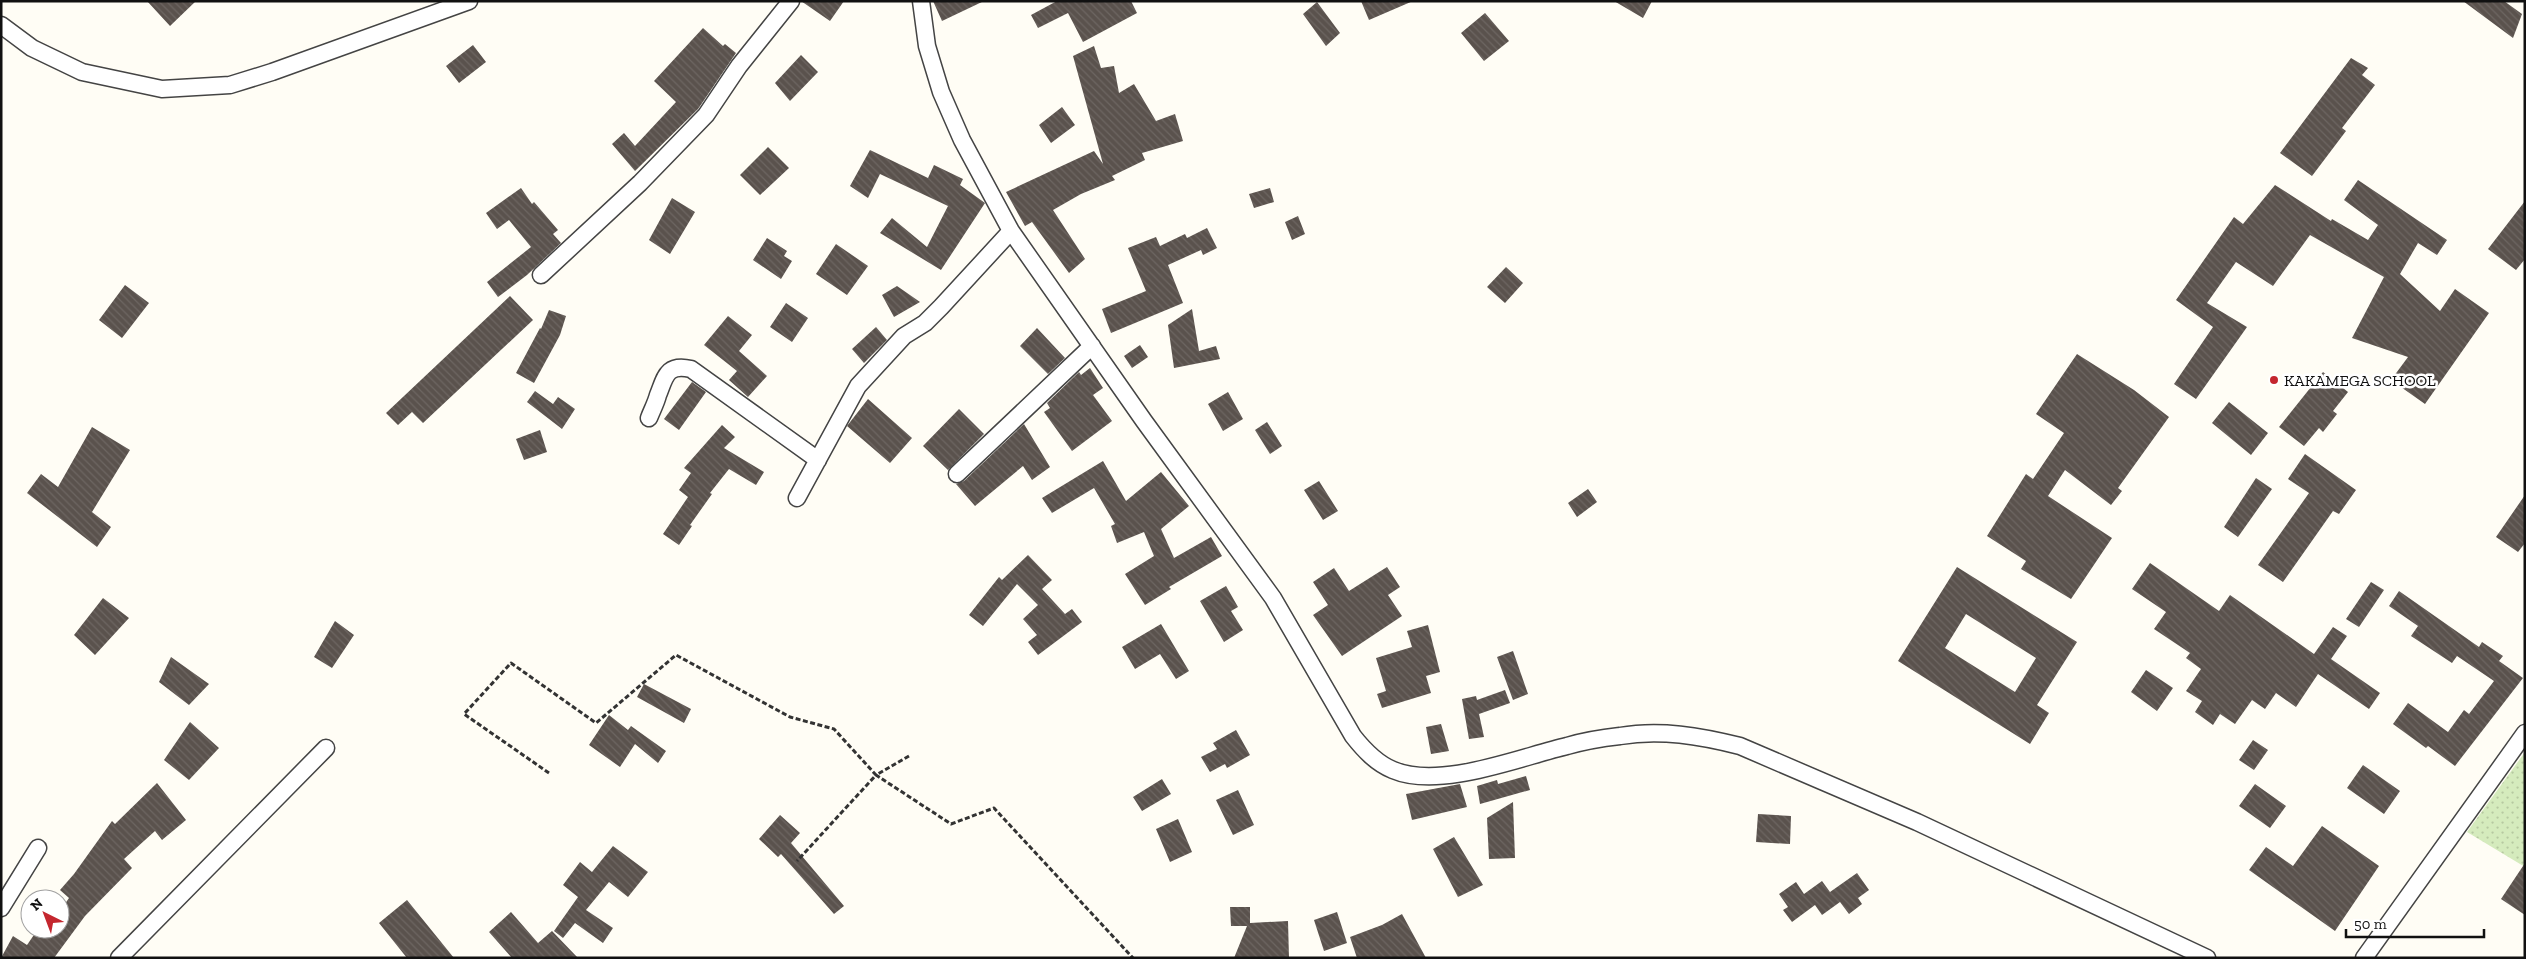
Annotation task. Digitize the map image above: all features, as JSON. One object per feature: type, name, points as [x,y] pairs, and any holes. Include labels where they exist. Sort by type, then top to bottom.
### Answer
[{"type":"street","points":[[1,25],[32,48],[82,72],[162,90],[230,85],[281,69],[469,1]]},
{"type":"street","points":[[541,275],[640,183],[706,115],[739,66],[791,1]]},
{"type":"street","points":[[921,1],[927,46],[941,92],[962,140],[1011,231],[1272,598],[1353,736],[1367,753],[1393,770],[1429,777],[1502,765],[1568,746],[1622,735],[1669,733],[1711,739],[1740,746],[1917,822],[2207,958]]},
{"type":"street","points":[[797,498],[858,386],[904,336],[925,323],[942,308],[1011,231]]},
{"type":"street","points":[[957,474],[1092,346]]},
{"type":"street","points":[[648,418],[666,375],[672,370],[684,367],[691,369],[818,460]]},
{"type":"street","points":[[2364,958],[2525,733]]},
{"type":"street","points":[[119,958],[326,748]]},
{"type":"street","points":[[1,908],[38,848]]},
{"type":"path","points":[[549,773],[464,714],[511,663],[596,723],[676,655],[790,717],[834,729],[876,776],[951,824],[994,808],[1133,958]]},
{"type":"path","points":[[797,861],[876,776],[909,756]]},
{"type":"green space","points":[[2525,752],[2525,867],[2467,832]]},
{"type":"building","points":[[147,1],[196,1],[170,26]]},
{"type":"building","points":[[801,1],[844,1],[830,21]]},
{"type":"building","points":[[933,1],[984,1],[942,21]]},
{"type":"building","points":[[1057,1],[1131,1],[1137,13],[1083,42],[1068,13],[1038,28],[1031,15]]},
{"type":"building","points":[[1361,1],[1413,1],[1369,20]]},
{"type":"building","points":[[1614,1],[1652,1],[1643,18]]},
{"type":"building","points":[[2463,1],[2504,1],[2522,14],[2513,38]]},
{"type":"building","points":[[1317,2],[1340,33],[1326,46],[1303,14]]},
{"type":"building","points":[[1485,13],[1509,41],[1484,61],[1461,33]]},
{"type":"building","points":[[703,28],[723,46],[725,44],[736,53],[698,109],[635,171],[612,144],[624,133],[635,146],[676,102],[654,81]]},
{"type":"building","points":[[473,45],[486,62],[459,83],[446,66]]},
{"type":"building","points":[[1094,46],[1101,68],[1114,66],[1119,93],[1134,84],[1156,121],[1175,114],[1183,141],[1142,153],[1145,160],[1112,176],[1115,180],[1081,194],[1053,210],[1085,259],[1069,273],[1032,222],[1025,226],[1006,192],[1094,151],[1103,164],[1073,56]]},
{"type":"building","points":[[801,55],[818,72],[790,101],[775,83]]},
{"type":"building","points":[[2351,58],[2368,68],[2362,75],[2375,85],[2342,128],[2346,131],[2312,176],[2280,153]]},
{"type":"building","points":[[1062,107],[1075,125],[1051,143],[1039,125]]},
{"type":"building","points":[[768,147],[789,168],[760,195],[740,175]]},
{"type":"building","points":[[870,150],[928,178],[934,165],[963,179],[960,185],[985,203],[941,270],[880,233],[892,218],[927,247],[948,206],[880,174],[868,198],[850,186]]},
{"type":"building","points":[[2358,180],[2447,240],[2437,255],[2418,243],[2400,274],[2440,311],[2455,289],[2489,313],[2425,404],[2391,380],[2408,357],[2352,338],[2384,277],[2310,235],[2273,286],[2236,262],[2207,303],[2247,327],[2196,399],[2174,384],[2213,327],[2176,300],[2234,217],[2243,224],[2275,185],[2331,221],[2332,219],[2368,240],[2378,225],[2344,200]]},
{"type":"building","points":[[521,188],[532,204],[534,202],[558,230],[553,234],[561,243],[527,275],[498,297],[487,282],[531,247],[509,220],[497,229],[486,213]]},
{"type":"building","points":[[1270,188],[1274,202],[1254,208],[1249,194]]},
{"type":"building","points":[[672,198],[695,212],[670,254],[649,240]]},
{"type":"building","points":[[2525,201],[2525,259],[2516,270],[2488,249]]},
{"type":"building","points":[[1298,216],[1305,234],[1292,240],[1285,222]]},
{"type":"building","points":[[1207,228],[1217,248],[1203,255],[1201,250],[1168,265],[1183,303],[1111,333],[1102,309],[1146,291],[1128,248],[1156,237],[1160,246],[1185,234],[1187,238]]},
{"type":"building","points":[[767,238],[787,251],[784,256],[792,261],[781,279],[753,260]]},
{"type":"building","points":[[836,244],[868,266],[847,295],[816,274]]},
{"type":"building","points":[[1506,267],[1523,283],[1505,303],[1487,287]]},
{"type":"building","points":[[125,285],[149,303],[122,338],[99,320]]},
{"type":"building","points":[[897,286],[920,302],[894,317],[882,295]]},
{"type":"building","points":[[510,296],[533,320],[423,423],[412,412],[398,425],[386,413]]},
{"type":"building","points":[[786,303],[808,318],[792,342],[770,327]]},
{"type":"building","points":[[1192,309],[1199,351],[1216,346],[1220,359],[1174,368],[1168,325]]},
{"type":"building","points":[[549,310],[566,316],[560,335],[534,383],[516,373],[541,329]]},
{"type":"building","points":[[728,316],[752,335],[739,351],[767,376],[748,397],[729,380],[737,371],[704,345]]},
{"type":"building","points":[[876,327],[887,340],[864,363],[852,349]]},
{"type":"building","points":[[1037,328],[1065,358],[1048,374],[1020,346]]},
{"type":"building","points":[[1140,345],[1148,357],[1132,368],[1124,356]]},
{"type":"building","points":[[2077,354],[2134,390],[2169,417],[2118,488],[2122,491],[2111,505],[2065,470],[2048,496],[2112,538],[2071,599],[2021,569],[2026,561],[1987,536],[2026,474],[2033,479],[2064,433],[2036,414]]},
{"type":"building","points":[[1090,368],[1103,388],[1093,395],[1112,421],[1072,451],[1044,412],[1050,408],[1047,403],[1079,372],[1081,375]]},
{"type":"building","points":[[2323,372],[2348,392],[2333,411],[2337,414],[2323,432],[2319,428],[2304,446],[2279,427]]},
{"type":"building","points":[[692,382],[706,392],[679,430],[664,419]]},
{"type":"building","points":[[535,391],[553,404],[558,397],[575,409],[562,429],[527,402]]},
{"type":"building","points":[[1228,392],[1243,419],[1223,431],[1208,404]]},
{"type":"building","points":[[868,399],[912,438],[890,463],[847,426]]},
{"type":"building","points":[[2229,402],[2268,433],[2251,455],[2212,423]]},
{"type":"building","points":[[959,409],[984,434],[948,470],[923,446]]},
{"type":"building","points":[[1267,422],[1282,446],[1270,454],[1255,430]]},
{"type":"building","points":[[1024,424],[1050,467],[1032,480],[1023,466],[975,506],[956,484],[964,481]]},
{"type":"building","points":[[722,425],[735,437],[724,448],[764,472],[756,485],[729,469],[710,493],[712,494],[690,525],[692,526],[679,545],[663,534],[688,497],[679,490],[691,473],[684,468]]},
{"type":"building","points":[[92,427],[130,450],[92,512],[111,527],[97,547],[27,493],[41,474],[58,487]]},
{"type":"building","points":[[540,430],[547,452],[524,460],[516,439]]},
{"type":"building","points":[[2305,454],[2356,490],[2339,514],[2333,511],[2283,582],[2258,565],[2309,493],[2288,479]]},
{"type":"building","points":[[1103,461],[1126,501],[1161,472],[1189,506],[1161,529],[1174,558],[1211,537],[1222,556],[1169,587],[1171,589],[1145,605],[1125,574],[1154,556],[1144,532],[1117,543],[1111,526],[1115,524],[1094,488],[1052,513],[1042,498]]},
{"type":"building","points":[[2256,478],[2272,489],[2238,537],[2224,527]]},
{"type":"building","points":[[1319,481],[1338,511],[1323,520],[1304,490]]},
{"type":"building","points":[[1588,489],[1597,502],[1577,517],[1568,503]]},
{"type":"building","points":[[2525,495],[2525,543],[2518,552],[2496,537]]},
{"type":"building","points":[[1028,555],[1052,580],[1042,589],[1065,614],[1072,609],[1082,622],[1038,655],[1028,642],[1037,635],[1023,619],[1038,605],[1017,584],[983,626],[969,615],[999,577],[1002,580]]},
{"type":"building","points":[[2150,563],[2219,611],[2230,595],[2314,654],[2333,627],[2347,636],[2331,659],[2380,693],[2369,709],[2318,674],[2296,707],[2276,693],[2265,709],[2252,700],[2235,724],[2220,714],[2213,725],[2195,712],[2202,701],[2186,691],[2201,669],[2186,658],[2190,653],[2154,629],[2166,612],[2132,589]]},
{"type":"building","points":[[1387,567],[1400,587],[1388,595],[1402,616],[1342,656],[1313,615],[1328,605],[1313,582],[1334,568],[1349,591]]},
{"type":"building","points":[[1957,567],[2077,642],[2037,705],[2049,713],[2030,744],[1898,661]],"holes":[[[1966,614],[2036,658],[2015,692],[1945,648]]]},
{"type":"building","points":[[2371,582],[2384,590],[2359,627],[2346,619]]},
{"type":"building","points":[[1226,586],[1238,607],[1231,611],[1243,630],[1224,642],[1200,601]]},
{"type":"building","points":[[2399,591],[2479,647],[2482,642],[2503,656],[2499,661],[2523,678],[2455,766],[2393,724],[2408,703],[2448,732],[2464,710],[2469,714],[2494,681],[2457,656],[2452,663],[2411,636],[2418,626],[2389,606]]},
{"type":"building","points":[[103,598],[129,618],[95,655],[74,635]]},
{"type":"building","points":[[335,621],[354,635],[332,668],[314,657]]},
{"type":"building","points":[[1161,624],[1189,671],[1176,679],[1160,654],[1135,669],[1122,647]]},
{"type":"building","points":[[1428,625],[1440,672],[1426,676],[1431,693],[1382,708],[1377,694],[1386,691],[1376,658],[1412,647],[1407,631]]},
{"type":"building","points":[[1513,651],[1528,694],[1513,700],[1497,657]]},
{"type":"building","points":[[171,657],[209,684],[189,705],[159,682]]},
{"type":"building","points":[[2146,670],[2173,688],[2157,711],[2131,692]]},
{"type":"building","points":[[644,684],[691,709],[684,723],[637,697]]},
{"type":"building","points":[[1505,690],[1510,703],[1479,714],[1484,737],[1469,739],[1462,699],[1476,696],[1477,700]]},
{"type":"building","points":[[609,715],[628,730],[631,726],[666,751],[658,763],[635,744],[620,767],[589,745]]},
{"type":"building","points":[[190,722],[219,748],[189,780],[164,760]]},
{"type":"building","points":[[1441,724],[1449,751],[1431,754],[1426,727]]},
{"type":"building","points":[[1236,730],[1250,755],[1227,768],[1225,764],[1210,772],[1201,757],[1217,749],[1213,743]]},
{"type":"building","points":[[2253,740],[2268,750],[2254,770],[2239,760]]},
{"type":"building","points":[[2363,765],[2400,791],[2384,814],[2347,788]]},
{"type":"building","points":[[1526,776],[1530,790],[1480,804],[1477,786],[1497,780],[1498,784]]},
{"type":"building","points":[[1162,779],[1171,794],[1142,811],[1133,797]]},
{"type":"building","points":[[157,783],[186,820],[162,840],[155,831],[124,859],[132,868],[85,916],[70,936],[70,889],[61,889],[112,821],[115,824]]},
{"type":"building","points":[[1460,784],[1467,807],[1412,820],[1406,794]]},
{"type":"building","points":[[2255,784],[2286,806],[2270,828],[2239,806]]},
{"type":"building","points":[[1238,790],[1254,825],[1233,835],[1216,800]]},
{"type":"building","points":[[1513,802],[1515,858],[1489,859],[1487,818]]},
{"type":"building","points":[[1758,814],[1791,816],[1790,844],[1756,842]]},
{"type":"building","points":[[780,815],[800,833],[791,843],[844,906],[834,914],[781,854],[778,857],[759,839]]},
{"type":"building","points":[[1178,819],[1192,852],[1170,862],[1156,829]]},
{"type":"building","points":[[2322,826],[2379,866],[2335,931],[2249,870],[2266,847],[2293,866]]},
{"type":"building","points":[[1454,837],[1483,885],[1458,897],[1433,849]]},
{"type":"building","points":[[613,846],[648,872],[628,897],[609,882],[586,910],[613,928],[603,943],[575,923],[563,938],[554,931],[578,897],[563,885],[580,862],[592,872]]},
{"type":"building","points":[[2525,863],[2525,915],[2501,899]]},
{"type":"building","points":[[1857,873],[1869,890],[1858,898],[1862,904],[1849,914],[1840,902],[1822,915],[1815,905],[1792,922],[1783,910],[1788,907],[1779,894],[1796,882],[1804,894],[1822,881],[1830,892]]},
{"type":"building","points":[[407,900],[454,958],[407,958],[379,923]]},
{"type":"building","points":[[1230,907],[1250,907],[1250,923],[1288,921],[1289,958],[1234,958],[1247,926],[1231,926]]},
{"type":"building","points":[[511,912],[538,943],[552,931],[578,958],[512,958],[489,932]]},
{"type":"building","points":[[1337,912],[1347,943],[1324,951],[1314,920]]},
{"type":"building","points":[[1402,914],[1426,958],[1357,958],[1350,937],[1382,925]]},
{"type":"building","points":[[13,936],[27,945],[31,939],[68,939],[54,958],[1,958]]},
{"type":"place","name":"KAKAMEGA SCHOOL","points":[[2274,380]]}]
